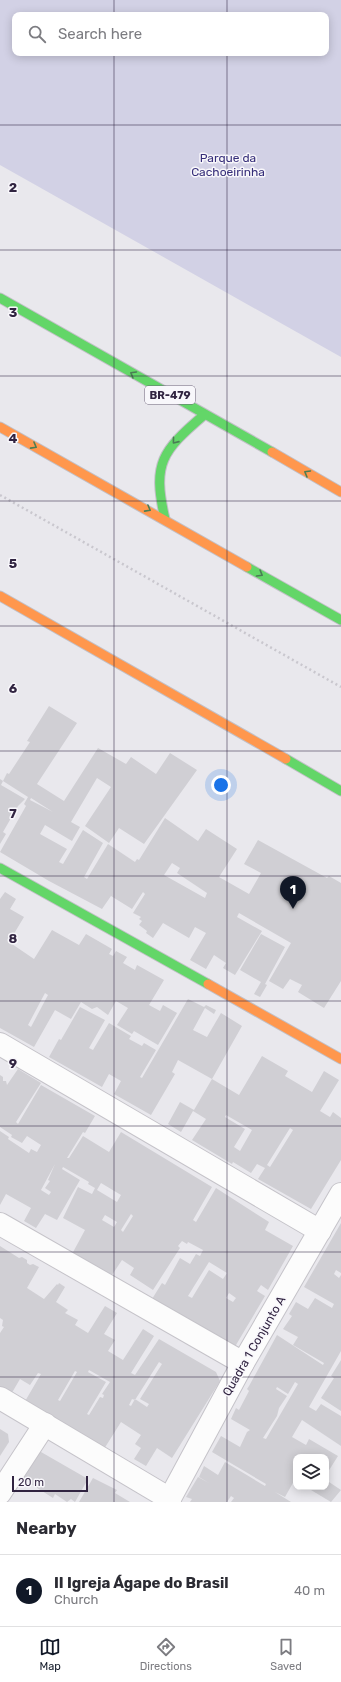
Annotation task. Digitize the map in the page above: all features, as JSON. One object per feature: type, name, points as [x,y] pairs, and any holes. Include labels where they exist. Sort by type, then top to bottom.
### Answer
[{"type":"main road","name":"BR-479","points":[[0,298],[341,492]]},
{"type":"main road","points":[[165,519],[158,493],[161,461],[176,438],[204,415]]},
{"type":"main road","points":[[0,427],[165,519],[341,620]]},
{"type":"main road","points":[[0,596],[341,791]]},
{"type":"main road","points":[[0,868],[341,1059]]},
{"type":"street","points":[[0,1044],[320,1231]]},
{"type":"street","name":"Quadra 1 Conjunto A","points":[[169,1500],[243,1363],[341,1194]]},
{"type":"street","points":[[0,1224],[243,1363]]},
{"type":"street","points":[[0,1398],[169,1500]]},
{"type":"street","points":[[0,1493],[45,1424]]},
{"type":"path","points":[[0,495],[341,687]]},
{"type":"green space","name":"Parque da Cachoeirinha","points":[[0,0],[341,0],[341,357],[0,165]]},
{"type":"building","points":[[49,706],[77,723],[37,784],[64,801],[98,748],[126,764],[131,757],[156,774],[170,753],[197,770],[144,844],[119,828],[109,843],[85,826],[111,787],[97,778],[71,822],[80,827],[72,841],[45,825],[40,834],[67,849],[59,862],[63,864],[83,830],[103,843],[84,877],[87,879],[108,844],[135,862],[137,859],[139,860],[165,818],[198,841],[206,829],[237,849],[219,877],[249,894],[261,873],[244,864],[258,840],[327,878],[329,876],[341,883],[341,981],[324,1008],[298,992],[302,985],[290,979],[283,989],[269,981],[291,943],[239,913],[237,917],[262,931],[235,975],[223,968],[226,963],[214,955],[206,969],[190,960],[206,933],[195,927],[189,938],[163,923],[153,938],[139,925],[142,921],[139,919],[141,917],[133,913],[145,894],[143,892],[132,909],[111,896],[102,909],[49,881],[0,852],[26,806],[24,804],[28,797],[3,781],[7,773],[9,774],[30,742],[27,741]],"holes":[[[31,798],[53,812],[30,800]],[[172,863],[180,868],[177,873],[207,893],[205,898],[164,875]]]},
{"type":"building","points":[[0,779],[3,781],[1,785],[25,799],[18,806],[3,832],[6,834],[0,844]]},
{"type":"building","points":[[5,892],[16,899],[10,909],[24,917],[9,942],[34,959],[52,930],[79,945],[86,934],[112,949],[109,954],[113,956],[116,951],[127,957],[123,963],[135,970],[137,965],[164,980],[149,1005],[160,1011],[163,1005],[177,1013],[158,1045],[134,1031],[132,1034],[117,1025],[128,1008],[116,1001],[108,1015],[97,1007],[92,1009],[81,1002],[71,1019],[55,1010],[34,1047],[0,1028],[0,899]],"holes":[[[45,993],[48,995],[31,1027],[28,1025]]]},
{"type":"building","points":[[261,934],[285,947],[265,984],[267,985],[260,997],[254,994],[261,982],[240,970]]},
{"type":"building","points":[[188,999],[204,1007],[206,1005],[216,1010],[214,1014],[205,1008],[193,1030],[207,1037],[221,1013],[242,1026],[212,1079],[178,1060],[172,1072],[175,1074],[151,1115],[114,1094],[121,1081],[109,1074],[102,1087],[49,1057],[59,1039],[61,1040],[80,1007],[105,1020],[89,1048],[93,1050],[109,1023],[131,1036],[129,1039],[142,1046],[144,1043],[156,1050],[140,1077],[142,1078]]},
{"type":"building","points":[[262,1056],[288,1071],[285,1076],[312,1092],[324,1071],[339,1080],[320,1111],[330,1117],[333,1112],[341,1118],[341,1160],[311,1209],[258,1179],[265,1168],[257,1164],[251,1173],[233,1162],[232,1164],[192,1140],[206,1119],[193,1111],[181,1132],[168,1124],[180,1102],[194,1110],[212,1079],[239,1095]],"holes":[[[226,1115],[252,1130],[240,1151],[234,1147],[245,1129],[225,1117]],[[290,1128],[293,1130],[270,1167],[267,1165]]]},
{"type":"building","points":[[18,1069],[41,1083],[16,1122],[18,1124],[41,1085],[95,1116],[67,1158],[69,1158],[83,1136],[109,1152],[121,1132],[212,1187],[193,1220],[196,1222],[216,1188],[269,1222],[265,1230],[293,1246],[268,1290],[261,1285],[257,1291],[265,1296],[236,1345],[230,1347],[152,1299],[162,1283],[165,1285],[180,1258],[190,1264],[196,1254],[200,1256],[203,1250],[188,1242],[187,1244],[182,1241],[178,1246],[180,1248],[153,1290],[130,1275],[134,1268],[122,1260],[112,1275],[72,1254],[85,1230],[63,1218],[78,1187],[92,1194],[95,1188],[88,1184],[89,1182],[63,1167],[62,1169],[80,1180],[57,1220],[45,1214],[36,1228],[24,1221],[31,1208],[6,1194],[0,1205],[0,1131],[9,1137],[8,1139],[29,1153],[31,1149],[37,1152],[41,1145],[27,1136],[22,1143],[11,1137],[12,1135],[0,1127],[0,1075],[3,1077],[3,1081],[6,1081],[7,1085]],"holes":[[[55,1164],[48,1180],[50,1181],[45,1188],[51,1192],[49,1195],[41,1190]],[[101,1183],[121,1195],[117,1202],[97,1190]],[[131,1214],[133,1216],[123,1232],[121,1230]],[[105,1215],[117,1222],[114,1227],[102,1220]],[[209,1262],[227,1273],[223,1279],[209,1270],[192,1298],[188,1296]],[[229,1293],[236,1298],[233,1302],[226,1298]]]},
{"type":"building","points":[[341,1223],[341,1273],[336,1270],[334,1274],[339,1278],[341,1275],[341,1351],[309,1407],[316,1411],[321,1404],[341,1416],[341,1446],[302,1420],[292,1437],[306,1445],[309,1439],[338,1456],[329,1470],[329,1454],[293,1454],[293,1483],[285,1497],[275,1492],[291,1502],[231,1502],[234,1498],[231,1496],[227,1502],[190,1502],[192,1499],[186,1497],[198,1477],[209,1483],[199,1477],[204,1466],[218,1475],[225,1462],[265,1486],[266,1484],[212,1452],[221,1436],[240,1447],[247,1432],[250,1430],[231,1419],[236,1408],[239,1410],[249,1391],[247,1389],[277,1335],[323,1365],[324,1363],[293,1345],[298,1337],[283,1329],[292,1316],[289,1314],[296,1302],[308,1309],[315,1298],[332,1308],[334,1304],[304,1287]],"holes":[[[295,1382],[298,1384],[266,1439],[263,1438],[277,1416],[279,1408],[287,1396],[276,1389],[277,1387],[288,1394]]]},
{"type":"building","points":[[0,1246],[19,1258],[22,1257],[27,1260],[27,1263],[30,1265],[33,1264],[39,1267],[27,1288],[44,1299],[57,1284],[58,1285],[59,1283],[65,1287],[56,1302],[68,1310],[65,1313],[78,1320],[75,1325],[88,1333],[105,1306],[117,1313],[104,1334],[115,1340],[108,1351],[123,1360],[143,1329],[154,1336],[131,1373],[135,1375],[159,1339],[216,1372],[220,1381],[172,1458],[157,1448],[146,1466],[134,1459],[141,1448],[135,1444],[141,1435],[121,1422],[104,1449],[24,1403],[41,1374],[38,1373],[30,1385],[20,1379],[10,1396],[0,1390],[0,1333],[4,1327],[2,1326],[3,1320],[0,1318]],"holes":[[[159,1362],[162,1364],[140,1399],[149,1404],[147,1407],[135,1399]],[[89,1370],[110,1382],[102,1394],[104,1395],[103,1398],[100,1397],[89,1415],[87,1414],[106,1382],[88,1372]],[[75,1371],[77,1372],[60,1401],[58,1400]],[[132,1399],[135,1400],[131,1406],[129,1405]]]},
{"type":"building","points":[[341,1360],[341,1411],[321,1398],[334,1378],[331,1376]]},
{"type":"building","points":[[0,1429],[8,1434],[9,1442],[0,1456]]},
{"type":"building","points":[[41,1452],[88,1479],[75,1502],[71,1499],[67,1502],[55,1494],[53,1498],[20,1477],[35,1453]]},
{"type":"building","points":[[93,1478],[117,1490],[115,1493],[130,1502],[79,1502]]},
{"type":"building","points":[[329,1482],[341,1490],[331,1502],[311,1490],[329,1490]]},
{"type":"traffic: fast","points":[[0,298],[272,452]]},
{"type":"traffic: fast","points":[[165,519],[161,500],[160,484],[164,460],[178,439],[204,415]]},
{"type":"traffic: fast","points":[[247,567],[341,620]]},
{"type":"traffic: fast","points":[[286,759],[341,791]]},
{"type":"traffic: fast","points":[[0,868],[208,984]]},
{"type":"traffic: slow","points":[[0,427],[247,567]]},
{"type":"traffic: slow","points":[[272,452],[341,492]]},
{"type":"traffic: slow","points":[[0,596],[286,759]]},
{"type":"traffic: slow","points":[[208,984],[341,1059]]},
{"type":"place","name":"II Igreja Ágape do Brasil","points":[[293,909]]}]
